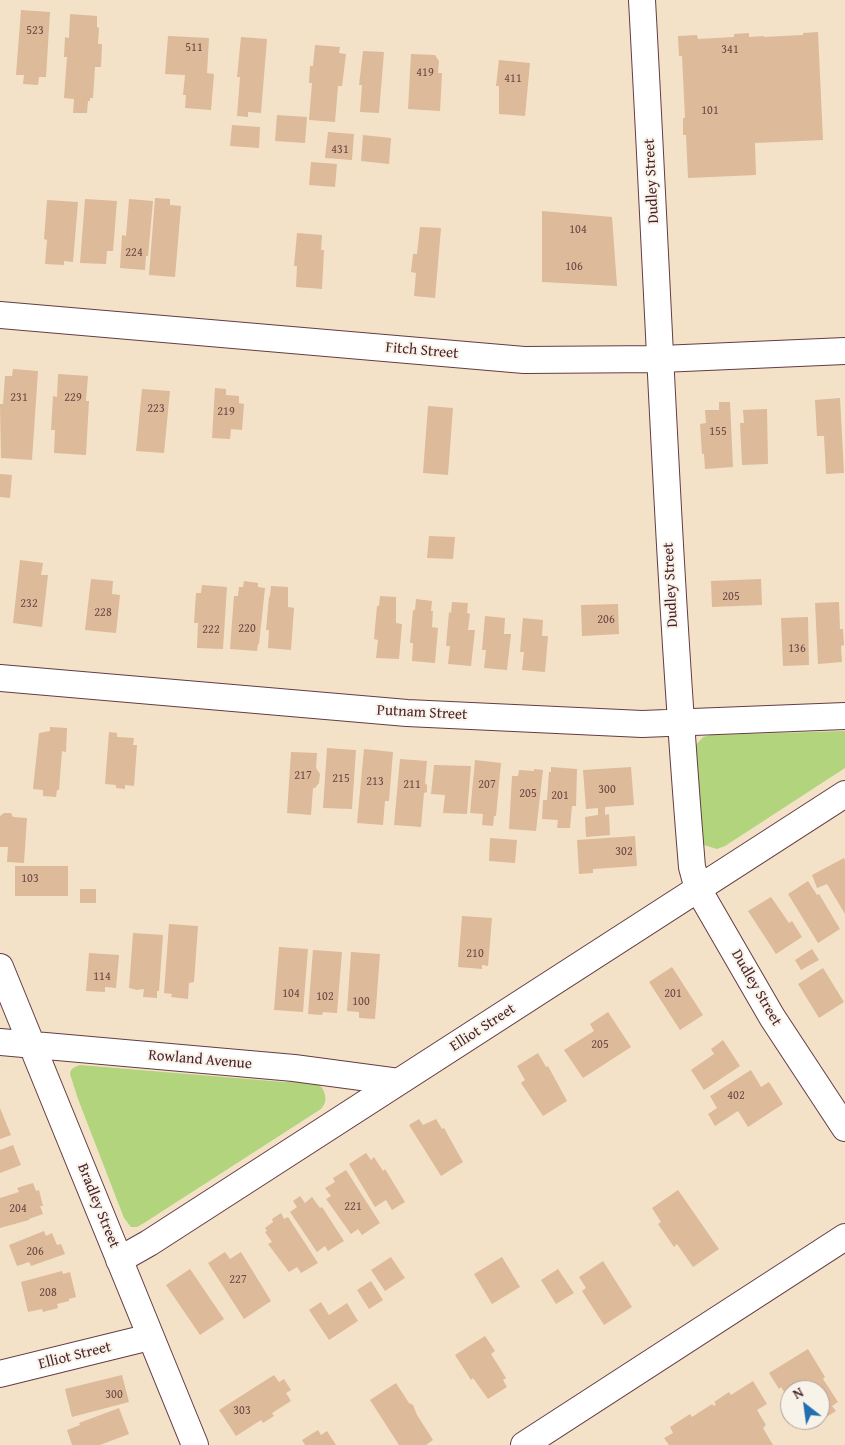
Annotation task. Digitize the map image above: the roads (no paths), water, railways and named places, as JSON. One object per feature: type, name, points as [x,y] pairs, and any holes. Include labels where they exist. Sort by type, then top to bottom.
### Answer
[{"type":"street","name":"Dudley Street","points":[[642,0],[661,359],[669,556],[692,867],[698,889],[772,1017],[845,1128]]},
{"type":"street","name":"Fitch Street","points":[[0,315],[524,360],[661,359],[845,350]]},
{"type":"street","name":"Putnam Street","points":[[0,678],[408,713],[642,724],[680,721],[845,716]]},
{"type":"street","name":"Elliot Street","points":[[119,1260],[149,1243],[845,794]]},
{"type":"street","name":"Bradley Street","points":[[0,967],[195,1445]]},
{"type":"street","name":"Rowland Avenue","points":[[0,1042],[294,1068],[399,1082]]},
{"type":"street","points":[[524,1445],[845,1238]]},
{"type":"street","name":"Elliot Street","points":[[0,1374],[150,1338]]}]
